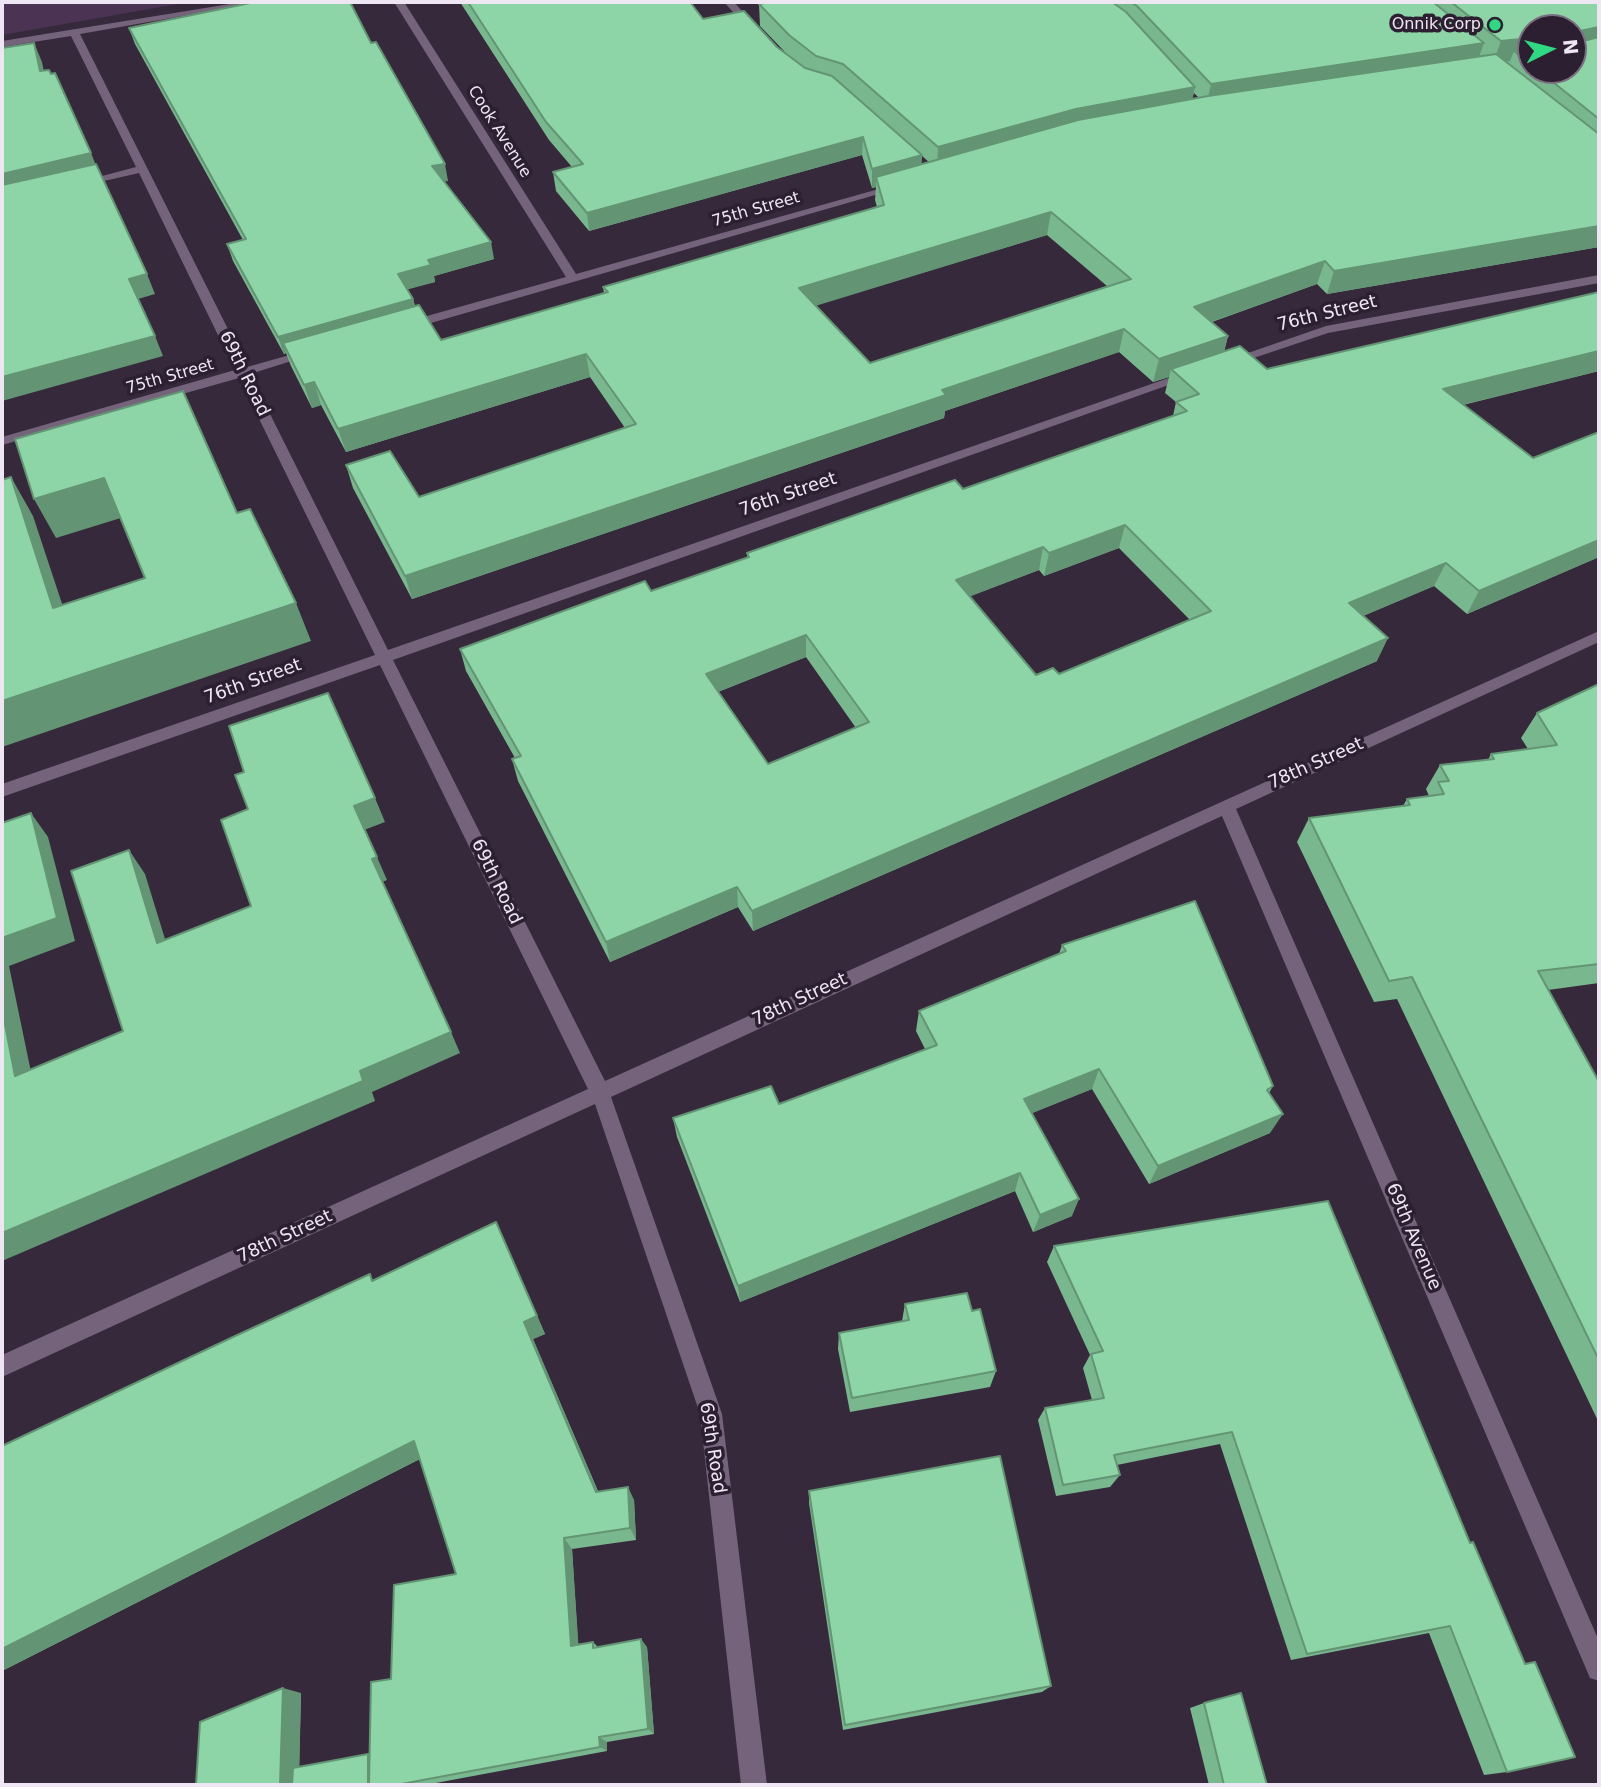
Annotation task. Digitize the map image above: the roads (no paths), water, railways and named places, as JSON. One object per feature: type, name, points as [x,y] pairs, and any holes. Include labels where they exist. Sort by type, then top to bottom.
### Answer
[{"type":"street","points":[[2,44],[258,2]]},
{"type":"street","name":"Cook Avenue","points":[[399,2],[573,278]]},
{"type":"street","points":[[729,2],[765,41]]},
{"type":"street","name":"69th Road","points":[[74,32],[600,1092],[711,1414],[754,1785]]},
{"type":"street","points":[[64,187],[143,169]]},
{"type":"street","name":"75th Street","points":[[389,331],[908,184]]},
{"type":"street","name":"76th Street","points":[[2,791],[1326,330],[1599,279]]},
{"type":"street","name":"75th Street","points":[[2,441],[323,350]]},
{"type":"street","name":"78th Street","points":[[2,1366],[1599,636]]},
{"type":"street","name":"69th Avenue","points":[[1226,805],[1599,1669]]},
{"type":"place","name":"Onnik Corp","points":[[1495,25]]}]
